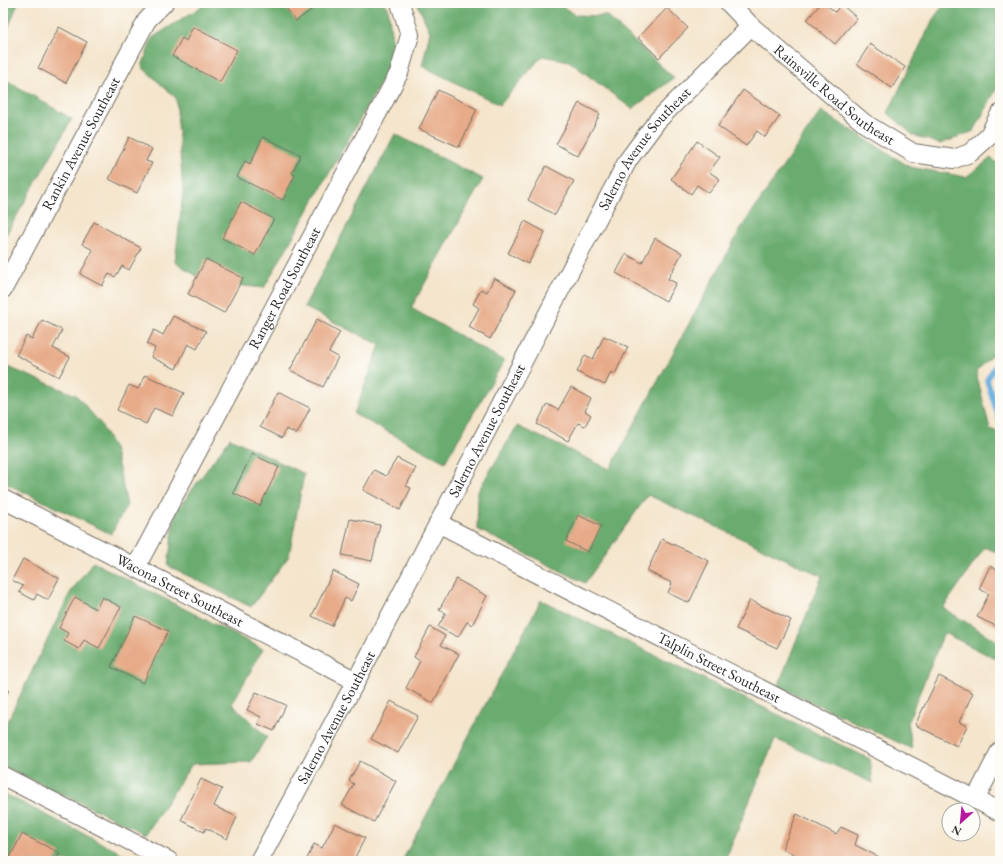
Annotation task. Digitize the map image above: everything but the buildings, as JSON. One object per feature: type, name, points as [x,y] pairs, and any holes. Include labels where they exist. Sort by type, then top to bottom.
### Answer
[{"type":"street","name":"Rankin Avenue Southeast","points":[[3,289],[147,20],[164,3]]},
{"type":"street","name":"Ranger Road Southeast","points":[[136,567],[399,73],[410,35],[400,3]]},
{"type":"street","name":"Rainsville Road Southeast","points":[[729,3],[750,26],[864,123],[913,153],[954,159],[970,154],[988,137],[1000,114]]},
{"type":"street","name":"Salerno Avenue Southeast","points":[[260,861],[356,681],[628,160],[657,121],[750,26]]},
{"type":"street","name":"Wacona Street Southeast","points":[[3,499],[356,681]]},
{"type":"street","name":"Talplin Street Southeast","points":[[438,523],[1000,812]]},
{"type":"street","points":[[975,800],[1000,751]]},
{"type":"street","points":[[3,776],[169,861]]},
{"type":"green space","points":[[3,3],[18,3],[3,41]]},
{"type":"green space","points":[[207,3],[385,3],[388,7],[392,40],[389,68],[264,288],[206,282],[175,262],[183,192],[176,98],[142,67],[152,38]]},
{"type":"green space","points":[[417,3],[556,3],[576,15],[607,16],[674,78],[632,109],[569,61],[542,56],[500,105],[422,66],[430,32]]},
{"type":"green space","points":[[945,3],[1000,3],[1000,82],[974,131],[940,144],[913,135],[888,113],[933,19]]},
{"type":"green space","points":[[3,78],[72,119],[3,240]]},
{"type":"green space","points":[[821,111],[910,167],[966,177],[991,158],[1000,165],[1000,346],[976,372],[990,429],[1000,433],[1000,554],[985,547],[943,608],[1000,643],[1000,661],[944,633],[908,721],[912,749],[778,686],[822,576],[648,495],[585,583],[477,529],[478,491],[517,426],[610,469],[741,228]]},
{"type":"green space","points":[[395,134],[483,179],[411,308],[504,361],[445,462],[354,414],[380,345],[304,307]]},
{"type":"green space","points":[[3,365],[76,395],[100,423],[115,451],[127,505],[111,534],[3,482]]},
{"type":"green space","points":[[230,438],[304,474],[289,556],[251,607],[168,566],[175,513]]},
{"type":"green space","points":[[93,562],[263,649],[232,704],[267,737],[251,762],[192,764],[146,834],[3,766],[3,737],[7,722],[70,593]]},
{"type":"green space","points":[[541,600],[870,759],[873,783],[775,739],[725,861],[402,861]]},
{"type":"green space","points":[[3,793],[137,861],[3,861]]},
{"type":"waterway","points":[[1000,357],[987,380],[1000,422]]}]
